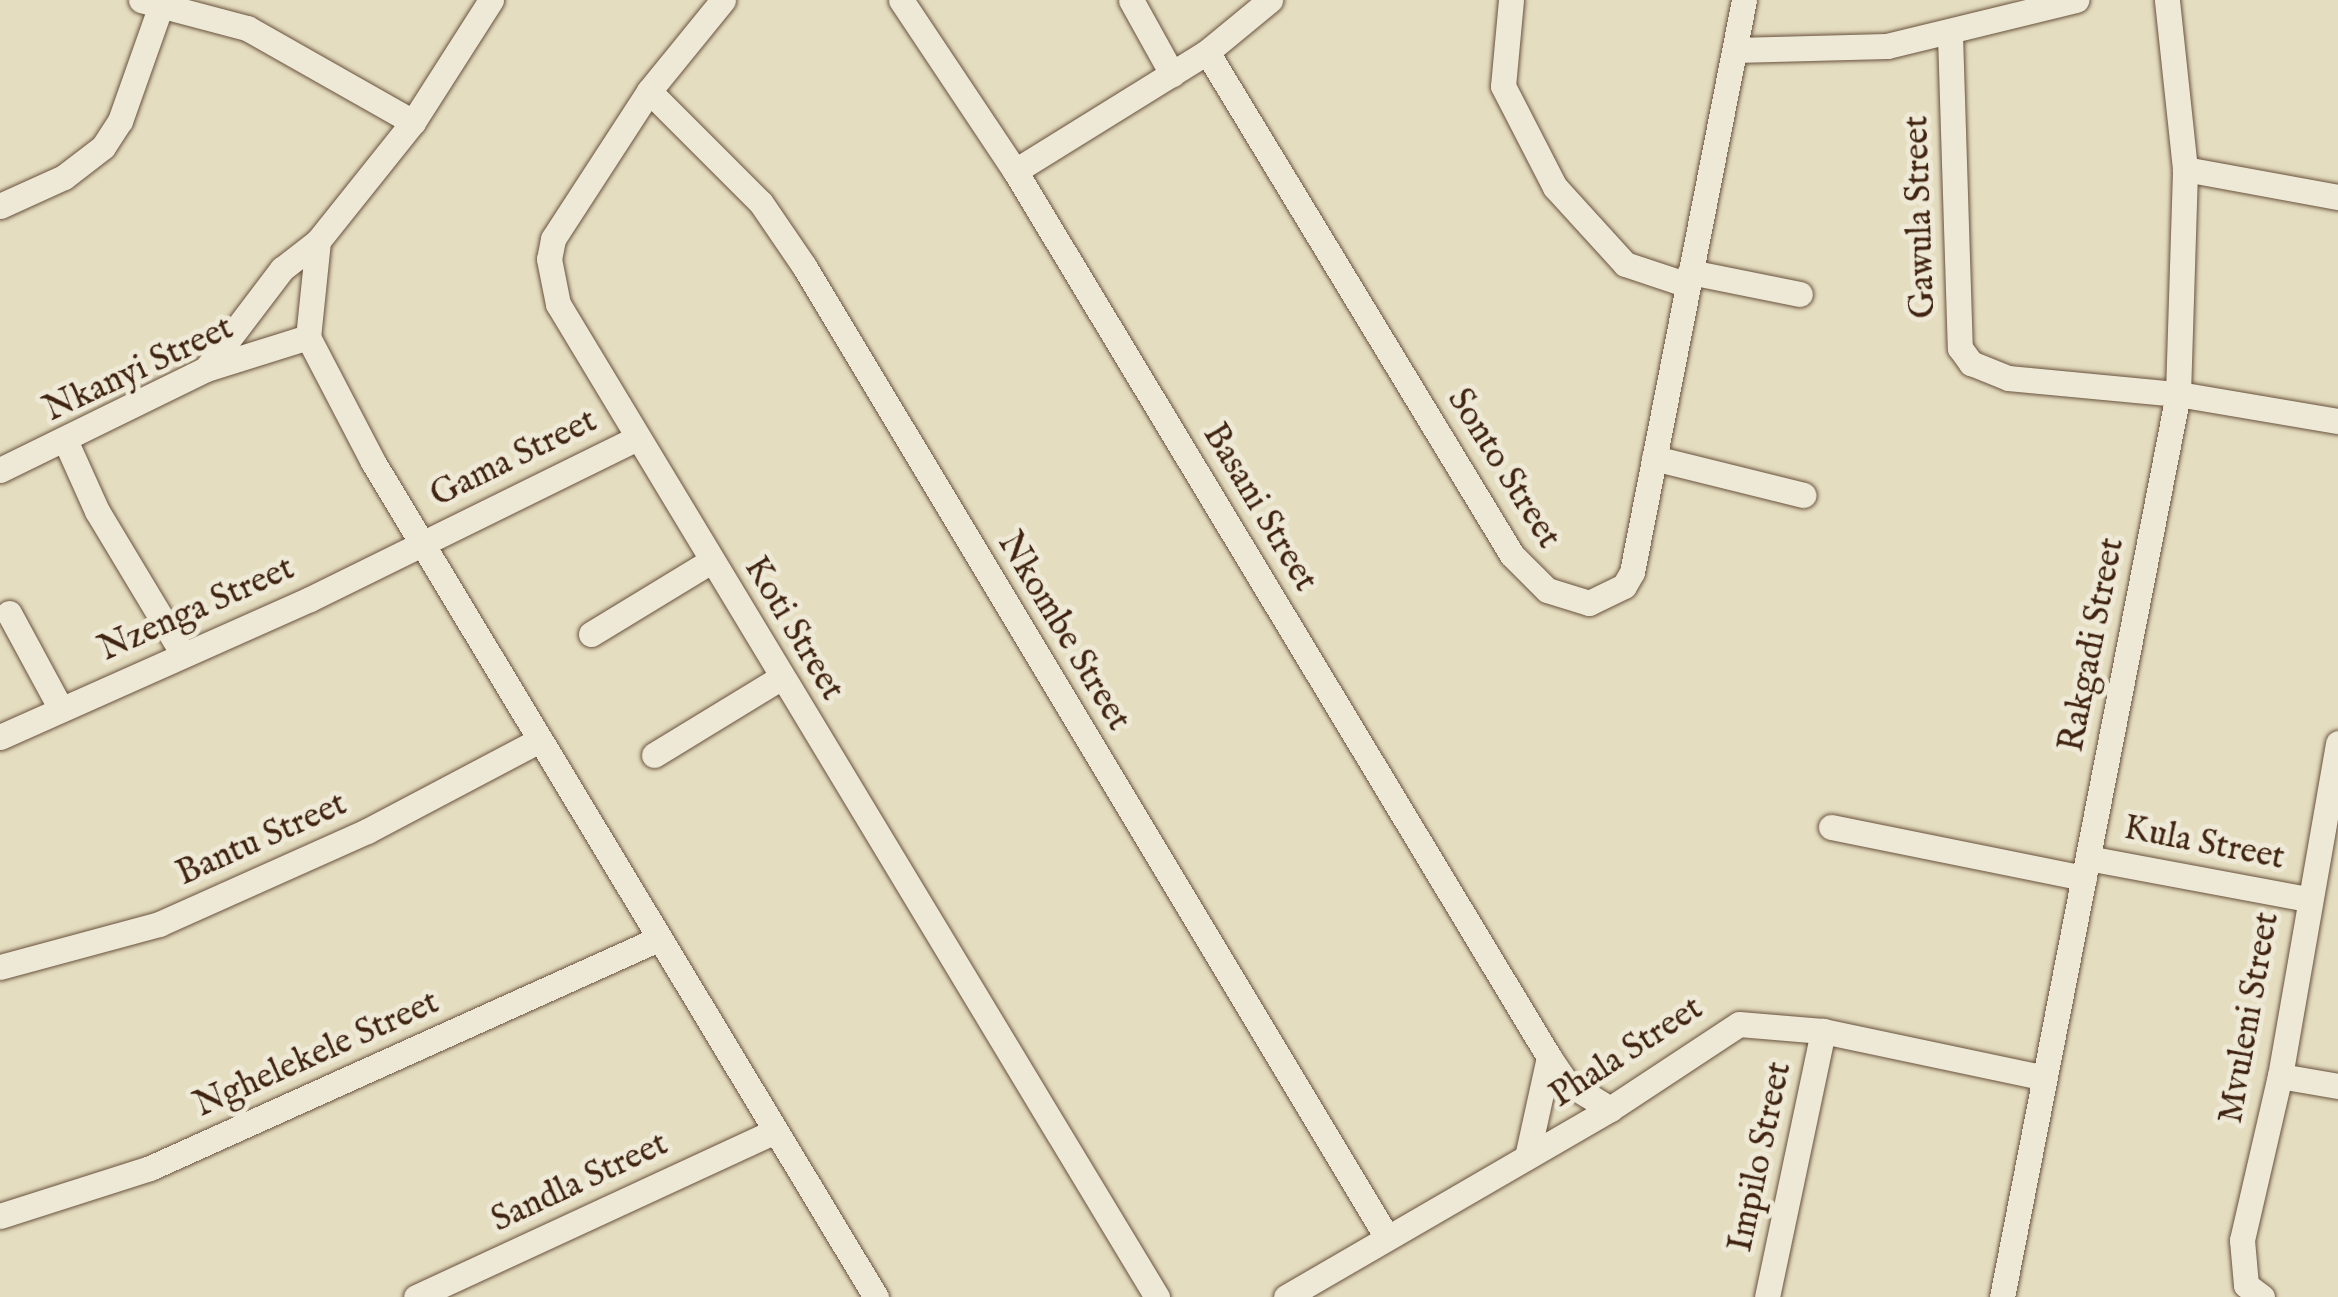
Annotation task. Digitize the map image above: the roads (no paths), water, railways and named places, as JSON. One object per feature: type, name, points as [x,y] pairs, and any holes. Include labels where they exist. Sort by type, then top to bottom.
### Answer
[{"type":"street","points":[[206,369],[282,269],[318,242],[413,122],[490,0]]},
{"type":"street","name":"Koti Street","points":[[723,0],[648,91],[562,224],[549,259],[558,304],[1157,1297]]},
{"type":"street","name":"Basani Street","points":[[901,0],[1016,171],[1549,1058],[1566,1082],[1610,1110]]},
{"type":"street","points":[[1131,0],[1172,74]]},
{"type":"street","points":[[1016,171],[1208,52],[1270,0]]},
{"type":"street","points":[[1511,0],[1502,86],[1556,187],[1625,264],[1800,294]]},
{"type":"street","name":"Sonto Street","points":[[1208,52],[1512,555],[1535,582],[1559,597],[1589,603],[1624,586],[1632,572],[1744,0]]},
{"type":"street","points":[[1735,50],[1828,51],[1950,35],[2076,0]]},
{"type":"street","name":"Rakgadi Street","points":[[2002,1297],[2178,394],[2184,170],[2168,0]]},
{"type":"street","points":[[0,206],[64,177],[103,147],[120,122],[151,2],[248,28],[413,122]]},
{"type":"street","name":"Gawula Street","points":[[1950,35],[1964,356],[2008,378],[2178,394]]},
{"type":"street","name":"Nkombe Street","points":[[648,91],[761,202],[804,266],[1385,1234]]},
{"type":"street","points":[[2184,170],[2338,197]]},
{"type":"street","points":[[318,242],[308,337],[340,405],[656,940],[876,1297]]},
{"type":"street","name":"Nkanyi Street","points":[[0,470],[66,442],[206,369],[308,337]]},
{"type":"street","points":[[2178,394],[2338,421]]},
{"type":"street","name":"Gama Street","points":[[422,544],[637,438]]},
{"type":"street","points":[[66,442],[97,511],[183,654]]},
{"type":"street","points":[[1654,458],[1804,494]]},
{"type":"street","name":"Nzenga Street","points":[[0,738],[422,544]]},
{"type":"street","points":[[591,634],[712,561]]},
{"type":"street","points":[[9,613],[61,709]]},
{"type":"street","points":[[654,755],[782,677]]},
{"type":"street","name":"Bantu Street","points":[[0,967],[160,924],[368,831],[538,740]]},
{"type":"street","name":"Mvuleni Street","points":[[2262,1297],[2246,1285],[2242,1240],[2280,1076],[2307,899],[2338,744]]},
{"type":"street","name":"Kula Street","points":[[1831,827],[2307,899]]},
{"type":"street","name":"Nghelekele Street","points":[[0,1216],[150,1168],[656,940]]},
{"type":"street","name":"Phala Street","points":[[1286,1297],[1385,1234],[1610,1110],[1730,1027],[1750,1022],[1823,1031],[2042,1077]]},
{"type":"street","name":"Impilo Street","points":[[1767,1297],[1823,1031]]},
{"type":"street","points":[[1528,1157],[1549,1058]]},
{"type":"street","points":[[2280,1076],[2338,1086]]},
{"type":"street","name":"Sandla Street","points":[[416,1297],[773,1132]]}]
